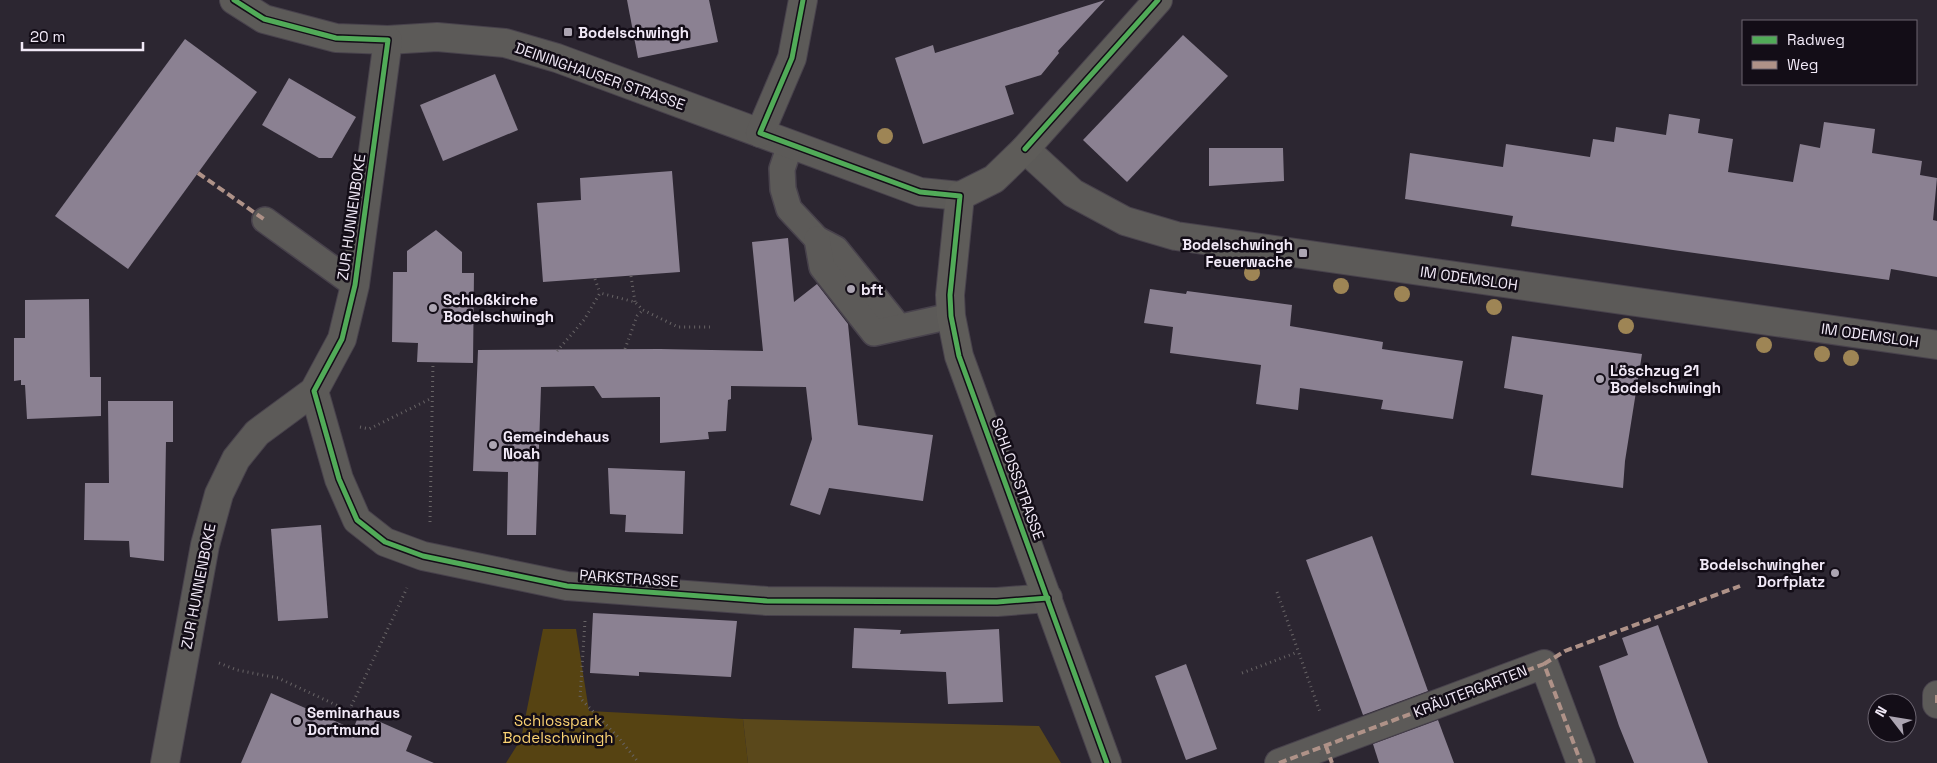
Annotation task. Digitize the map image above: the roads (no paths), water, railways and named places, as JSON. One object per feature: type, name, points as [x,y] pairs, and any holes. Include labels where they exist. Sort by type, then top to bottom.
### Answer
[{"type":"street","name":"DEININGHAUSER STRASSE","points":[[234,0],[264,20],[336,38],[388,40],[437,37],[505,43],[557,58],[920,192],[960,196]]},
{"type":"street","points":[[760,134],[792,58],[803,0]]},
{"type":"street","points":[[960,196],[994,179],[1025,149],[1158,0]]},
{"type":"street","name":"ZUR HUNNENBOKE","points":[[165,763],[206,545],[220,494],[236,459],[257,433],[314,391],[342,339],[355,285],[388,40]]},
{"type":"street","name":"IM ODEMSLOH","points":[[1025,149],[1073,193],[1125,221],[1176,236],[1937,344]]},
{"type":"street","name":"SCHLOSSSTRASSE","points":[[960,196],[950,295],[951,316],[959,356],[1107,763]]},
{"type":"street","name":"PARKSTRASSE","points":[[314,391],[339,479],[357,520],[385,542],[422,556],[567,586],[767,601],[997,602],[1048,598]]},
{"type":"street","name":"KRÄUTERGARTEN","points":[[1279,763],[1329,751],[1544,664],[1581,763]]},
{"type":"street","points":[[1937,694],[1937,704]]},
{"type":"lane","points":[[790,145],[782,169],[783,189],[789,209],[817,239],[822,267],[874,333],[951,316]]},
{"type":"lane","points":[[265,220],[355,285]]},
{"type":"place","name":"Bodelschwingh","points":[[568,32]]},
{"type":"place","name":"Bodelschwingh Feuerwache","points":[[1303,253]]},
{"type":"place","name":"bft","points":[[851,289]]},
{"type":"place","name":"Schloßkirche Bodelschwingh","points":[[433,308]]},
{"type":"place","name":"Löschzug 21 Bodelschwingh","points":[[1600,379]]},
{"type":"place","name":"Gemeindehaus Noah","points":[[493,445]]},
{"type":"place","name":"Bodelschwingher Dorfplatz","points":[[1835,573]]},
{"type":"place","name":"Seminarhaus Dortmund","points":[[297,721]]},
{"type":"park label","name":"Schlosspark Bodelschwingh","points":[[558,728]]}]
